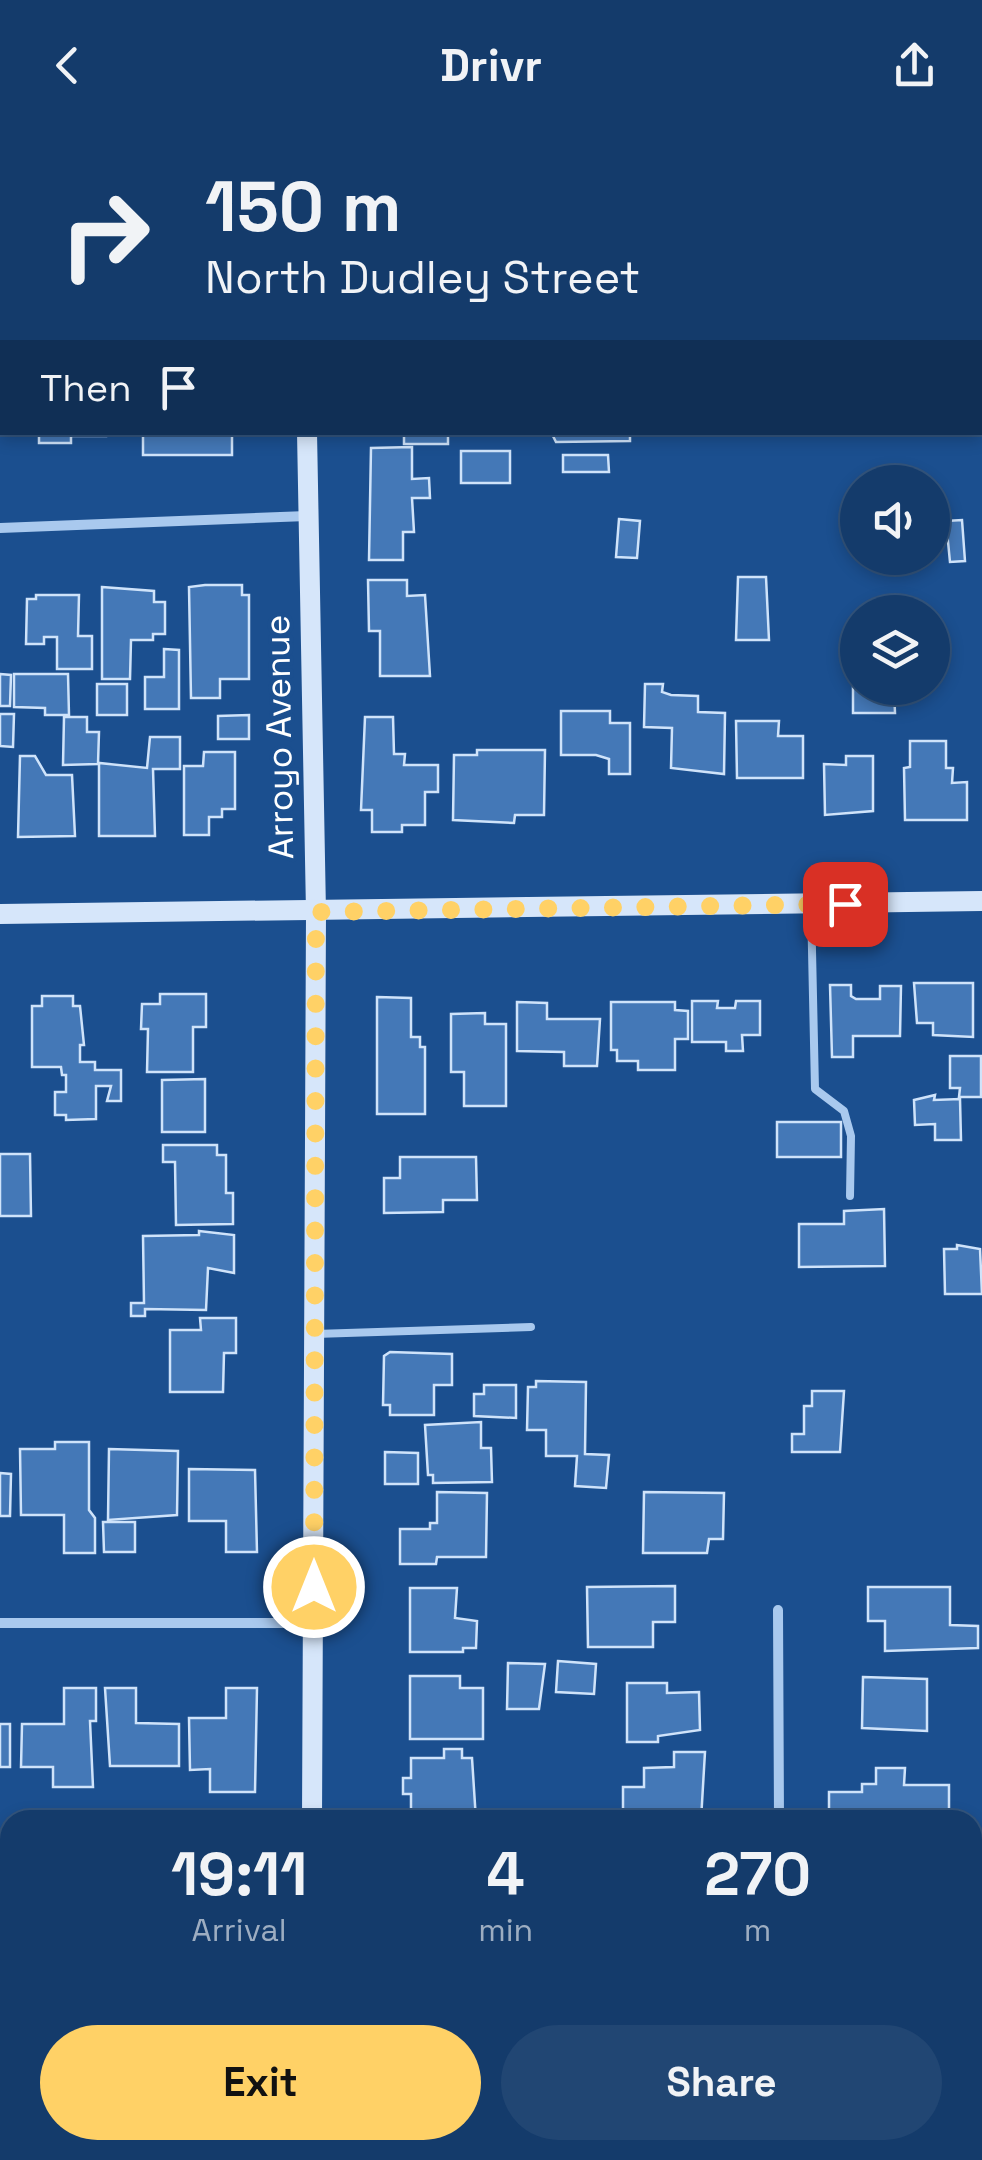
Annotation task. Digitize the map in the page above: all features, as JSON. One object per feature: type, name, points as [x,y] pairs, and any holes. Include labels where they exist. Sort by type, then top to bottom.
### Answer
[{"type":"street","name":"Arroyo Avenue","points":[[307,435],[316,912],[312,1810]]},
{"type":"street","points":[[0,528],[307,516]]},
{"type":"street","points":[[0,914],[982,901]]},
{"type":"street","points":[[778,1610],[779,1810]]},
{"type":"street","points":[[0,1623],[314,1623]]},
{"type":"lane","points":[[811,904],[815,1089],[844,1111],[851,1136],[850,1196]]},
{"type":"lane","points":[[314,1334],[530,1327]]},
{"type":"building","points":[[39,435],[106,435],[71,436],[71,443],[39,443]]},
{"type":"building","points":[[143,435],[232,435],[232,455],[143,455]]},
{"type":"building","points":[[404,435],[448,435],[448,444],[404,444]]},
{"type":"building","points":[[552,435],[630,435],[630,441],[556,442]]},
{"type":"building","points":[[412,447],[412,479],[429,478],[430,498],[412,498],[414,532],[403,532],[403,560],[369,560],[371,448]]},
{"type":"building","points":[[461,451],[510,451],[510,483],[461,483]]},
{"type":"building","points":[[563,455],[608,455],[609,472],[563,472]]},
{"type":"building","points":[[619,519],[640,521],[637,558],[616,557]]},
{"type":"building","points":[[962,520],[965,561],[950,562],[950,521]]},
{"type":"building","points":[[738,577],[766,577],[769,640],[736,640]]},
{"type":"building","points":[[368,580],[407,580],[407,596],[425,595],[430,676],[380,676],[380,631],[369,631]]},
{"type":"building","points":[[242,585],[242,595],[249,595],[249,679],[220,679],[220,698],[191,698],[189,587]]},
{"type":"building","points":[[102,587],[154,591],[154,602],[165,602],[165,634],[153,634],[153,640],[131,640],[130,679],[102,679]]},
{"type":"building","points":[[36,595],[79,595],[78,636],[92,636],[92,669],[57,669],[57,637],[44,637],[44,644],[26,644],[27,599],[36,599]]},
{"type":"building","points":[[164,649],[179,650],[179,709],[145,709],[145,677],[164,677]]},
{"type":"building","points":[[0,674],[11,675],[10,706],[0,706]]},
{"type":"building","points":[[14,674],[68,674],[69,715],[45,715],[45,708],[14,707]]},
{"type":"building","points":[[97,684],[127,684],[127,715],[97,715]]},
{"type":"building","points":[[645,684],[663,684],[662,692],[671,695],[698,696],[698,712],[725,713],[724,774],[671,768],[672,728],[644,727]]},
{"type":"building","points":[[853,705],[895,705],[895,713],[853,713]]},
{"type":"building","points":[[561,711],[610,711],[610,723],[630,723],[630,774],[609,774],[609,759],[596,755],[561,755]]},
{"type":"building","points":[[0,714],[14,714],[13,747],[0,746]]},
{"type":"building","points":[[249,715],[249,739],[218,739],[218,716]]},
{"type":"building","points":[[64,717],[87,717],[87,732],[99,732],[98,764],[63,765]]},
{"type":"building","points":[[365,717],[393,717],[394,754],[405,754],[404,765],[438,765],[438,792],[425,792],[425,825],[402,825],[402,832],[372,832],[372,810],[361,810]]},
{"type":"building","points":[[736,721],[779,721],[778,736],[803,736],[803,778],[737,778]]},
{"type":"building","points":[[150,737],[180,737],[180,769],[153,769],[155,836],[99,836],[99,763],[147,768]]},
{"type":"building","points":[[910,741],[946,741],[946,768],[953,768],[952,783],[967,782],[967,820],[905,820],[904,768],[910,767]]},
{"type":"building","points":[[477,750],[545,750],[544,815],[515,815],[514,823],[453,820],[454,755],[477,755]]},
{"type":"building","points":[[204,752],[235,752],[235,809],[222,809],[222,817],[209,817],[209,835],[184,835],[184,766],[203,766]]},
{"type":"building","points":[[20,756],[35,756],[46,775],[72,775],[75,836],[18,837]]},
{"type":"building","points":[[846,756],[873,756],[873,811],[825,815],[824,764],[846,765]]},
{"type":"building","points":[[914,983],[973,983],[973,1037],[933,1035],[933,1023],[917,1023]]},
{"type":"building","points":[[830,985],[851,985],[851,996],[856,999],[880,999],[880,986],[901,986],[900,1036],[853,1036],[853,1057],[832,1057]]},
{"type":"building","points":[[160,994],[206,994],[206,1027],[193,1027],[193,1072],[147,1072],[148,1029],[141,1029],[142,1004],[160,1004]]},
{"type":"building","points":[[42,996],[73,996],[73,1006],[80,1006],[84,1045],[80,1045],[80,1062],[95,1062],[95,1070],[121,1070],[121,1101],[107,1101],[111,1086],[96,1086],[96,1119],[66,1120],[66,1115],[55,1115],[55,1092],[66,1092],[66,1075],[62,1075],[61,1067],[32,1067],[32,1006],[42,1006]]},
{"type":"building","points":[[377,997],[411,998],[411,1037],[420,1037],[420,1047],[425,1047],[425,1114],[377,1114]]},
{"type":"building","points":[[692,1001],[718,1001],[717,1008],[735,1008],[736,1001],[760,1001],[760,1035],[742,1035],[743,1051],[726,1051],[726,1042],[692,1042]]},
{"type":"building","points":[[517,1002],[547,1003],[547,1019],[600,1019],[597,1066],[564,1066],[564,1052],[517,1051]]},
{"type":"building","points":[[611,1002],[675,1002],[675,1010],[688,1011],[688,1039],[675,1039],[675,1070],[638,1070],[638,1061],[617,1061],[617,1050],[611,1050]]},
{"type":"building","points":[[485,1013],[485,1024],[506,1024],[506,1106],[464,1106],[464,1072],[451,1072],[451,1014]]},
{"type":"building","points":[[950,1056],[981,1056],[981,1097],[959,1097],[960,1088],[950,1088]]},
{"type":"building","points":[[205,1079],[205,1132],[162,1132],[162,1080]]},
{"type":"building","points":[[935,1095],[934,1100],[960,1099],[961,1140],[935,1140],[935,1124],[915,1125],[914,1100]]},
{"type":"building","points":[[777,1122],[841,1122],[841,1157],[777,1157]]},
{"type":"building","points":[[163,1145],[217,1145],[217,1155],[226,1155],[226,1193],[233,1193],[233,1224],[176,1225],[175,1162],[163,1162]]},
{"type":"building","points":[[0,1154],[30,1154],[31,1216],[0,1216]]},
{"type":"building","points":[[400,1157],[476,1157],[477,1200],[443,1200],[443,1212],[384,1213],[384,1178],[400,1178]]},
{"type":"building","points":[[884,1209],[885,1266],[799,1267],[799,1224],[844,1224],[844,1211]]},
{"type":"building","points":[[199,1231],[234,1235],[234,1273],[208,1268],[206,1310],[145,1309],[145,1316],[131,1316],[131,1303],[144,1303],[143,1236],[199,1235]]},
{"type":"building","points":[[957,1245],[980,1249],[982,1294],[945,1294],[944,1249],[957,1249]]},
{"type":"building","points":[[200,1318],[236,1318],[236,1353],[224,1353],[223,1392],[170,1392],[170,1330],[201,1330]]},
{"type":"building","points":[[390,1352],[452,1354],[452,1385],[434,1385],[434,1415],[390,1415],[390,1405],[383,1405],[384,1356]]},
{"type":"building","points":[[536,1381],[586,1382],[585,1454],[609,1455],[606,1488],[575,1486],[577,1456],[546,1456],[546,1430],[527,1430],[528,1387],[536,1387]]},
{"type":"building","points":[[484,1385],[516,1385],[516,1418],[474,1416],[474,1394],[484,1394]]},
{"type":"building","points":[[812,1391],[844,1391],[840,1452],[792,1452],[792,1434],[804,1434],[804,1406],[812,1406]]},
{"type":"building","points":[[481,1422],[481,1448],[491,1448],[492,1482],[433,1483],[433,1475],[428,1475],[425,1425]]},
{"type":"building","points":[[55,1442],[89,1442],[89,1510],[95,1518],[95,1553],[64,1553],[64,1515],[21,1515],[20,1449],[55,1449]]},
{"type":"building","points":[[109,1449],[178,1451],[177,1515],[108,1520]]},
{"type":"building","points":[[385,1452],[418,1453],[418,1484],[385,1484]]},
{"type":"building","points":[[189,1469],[255,1470],[257,1552],[226,1552],[226,1521],[189,1521]]},
{"type":"building","points":[[0,1473],[11,1474],[10,1516],[0,1516]]},
{"type":"building","points":[[437,1492],[487,1493],[486,1557],[437,1557],[436,1564],[400,1564],[400,1529],[430,1529],[430,1523],[437,1523]]},
{"type":"building","points":[[644,1492],[724,1493],[723,1539],[709,1539],[707,1553],[643,1553]]},
{"type":"building","points":[[103,1522],[135,1522],[135,1552],[104,1552]]},
{"type":"building","points":[[675,1586],[675,1622],[653,1622],[653,1647],[588,1647],[587,1587]]},
{"type":"building","points":[[868,1587],[950,1587],[950,1625],[978,1626],[978,1648],[885,1651],[885,1621],[868,1621]]},
{"type":"building","points":[[410,1588],[457,1588],[455,1618],[477,1621],[476,1648],[463,1648],[463,1652],[410,1652]]},
{"type":"building","points":[[558,1661],[596,1664],[594,1694],[556,1692]]},
{"type":"building","points":[[508,1663],[545,1664],[539,1709],[507,1709]]},
{"type":"building","points":[[410,1676],[460,1676],[460,1688],[483,1688],[483,1739],[410,1739]]},
{"type":"building","points":[[863,1677],[927,1679],[927,1731],[862,1728]]},
{"type":"building","points":[[627,1683],[667,1683],[667,1693],[699,1692],[700,1730],[658,1736],[658,1742],[627,1742]]},
{"type":"building","points":[[64,1688],[96,1688],[96,1721],[90,1721],[93,1787],[53,1787],[53,1767],[21,1767],[22,1724],[64,1724]]},
{"type":"building","points":[[105,1688],[136,1688],[136,1723],[179,1724],[179,1766],[110,1766]]},
{"type":"building","points":[[226,1688],[257,1688],[255,1792],[210,1792],[210,1769],[190,1770],[189,1718],[226,1718]]},
{"type":"building","points":[[0,1724],[10,1724],[10,1767],[0,1767]]},
{"type":"building","points":[[444,1749],[462,1749],[462,1758],[472,1758],[475,1810],[411,1810],[411,1794],[403,1794],[403,1778],[411,1778],[411,1758],[444,1758]]},
{"type":"building","points":[[674,1752],[705,1752],[702,1810],[623,1810],[623,1787],[644,1787],[644,1768],[674,1767]]},
{"type":"building","points":[[876,1768],[905,1768],[904,1785],[949,1785],[949,1810],[829,1810],[829,1792],[862,1792],[862,1784],[876,1784]]},
{"type":"route","points":[[314,1587],[316,912],[845,904]]}]
